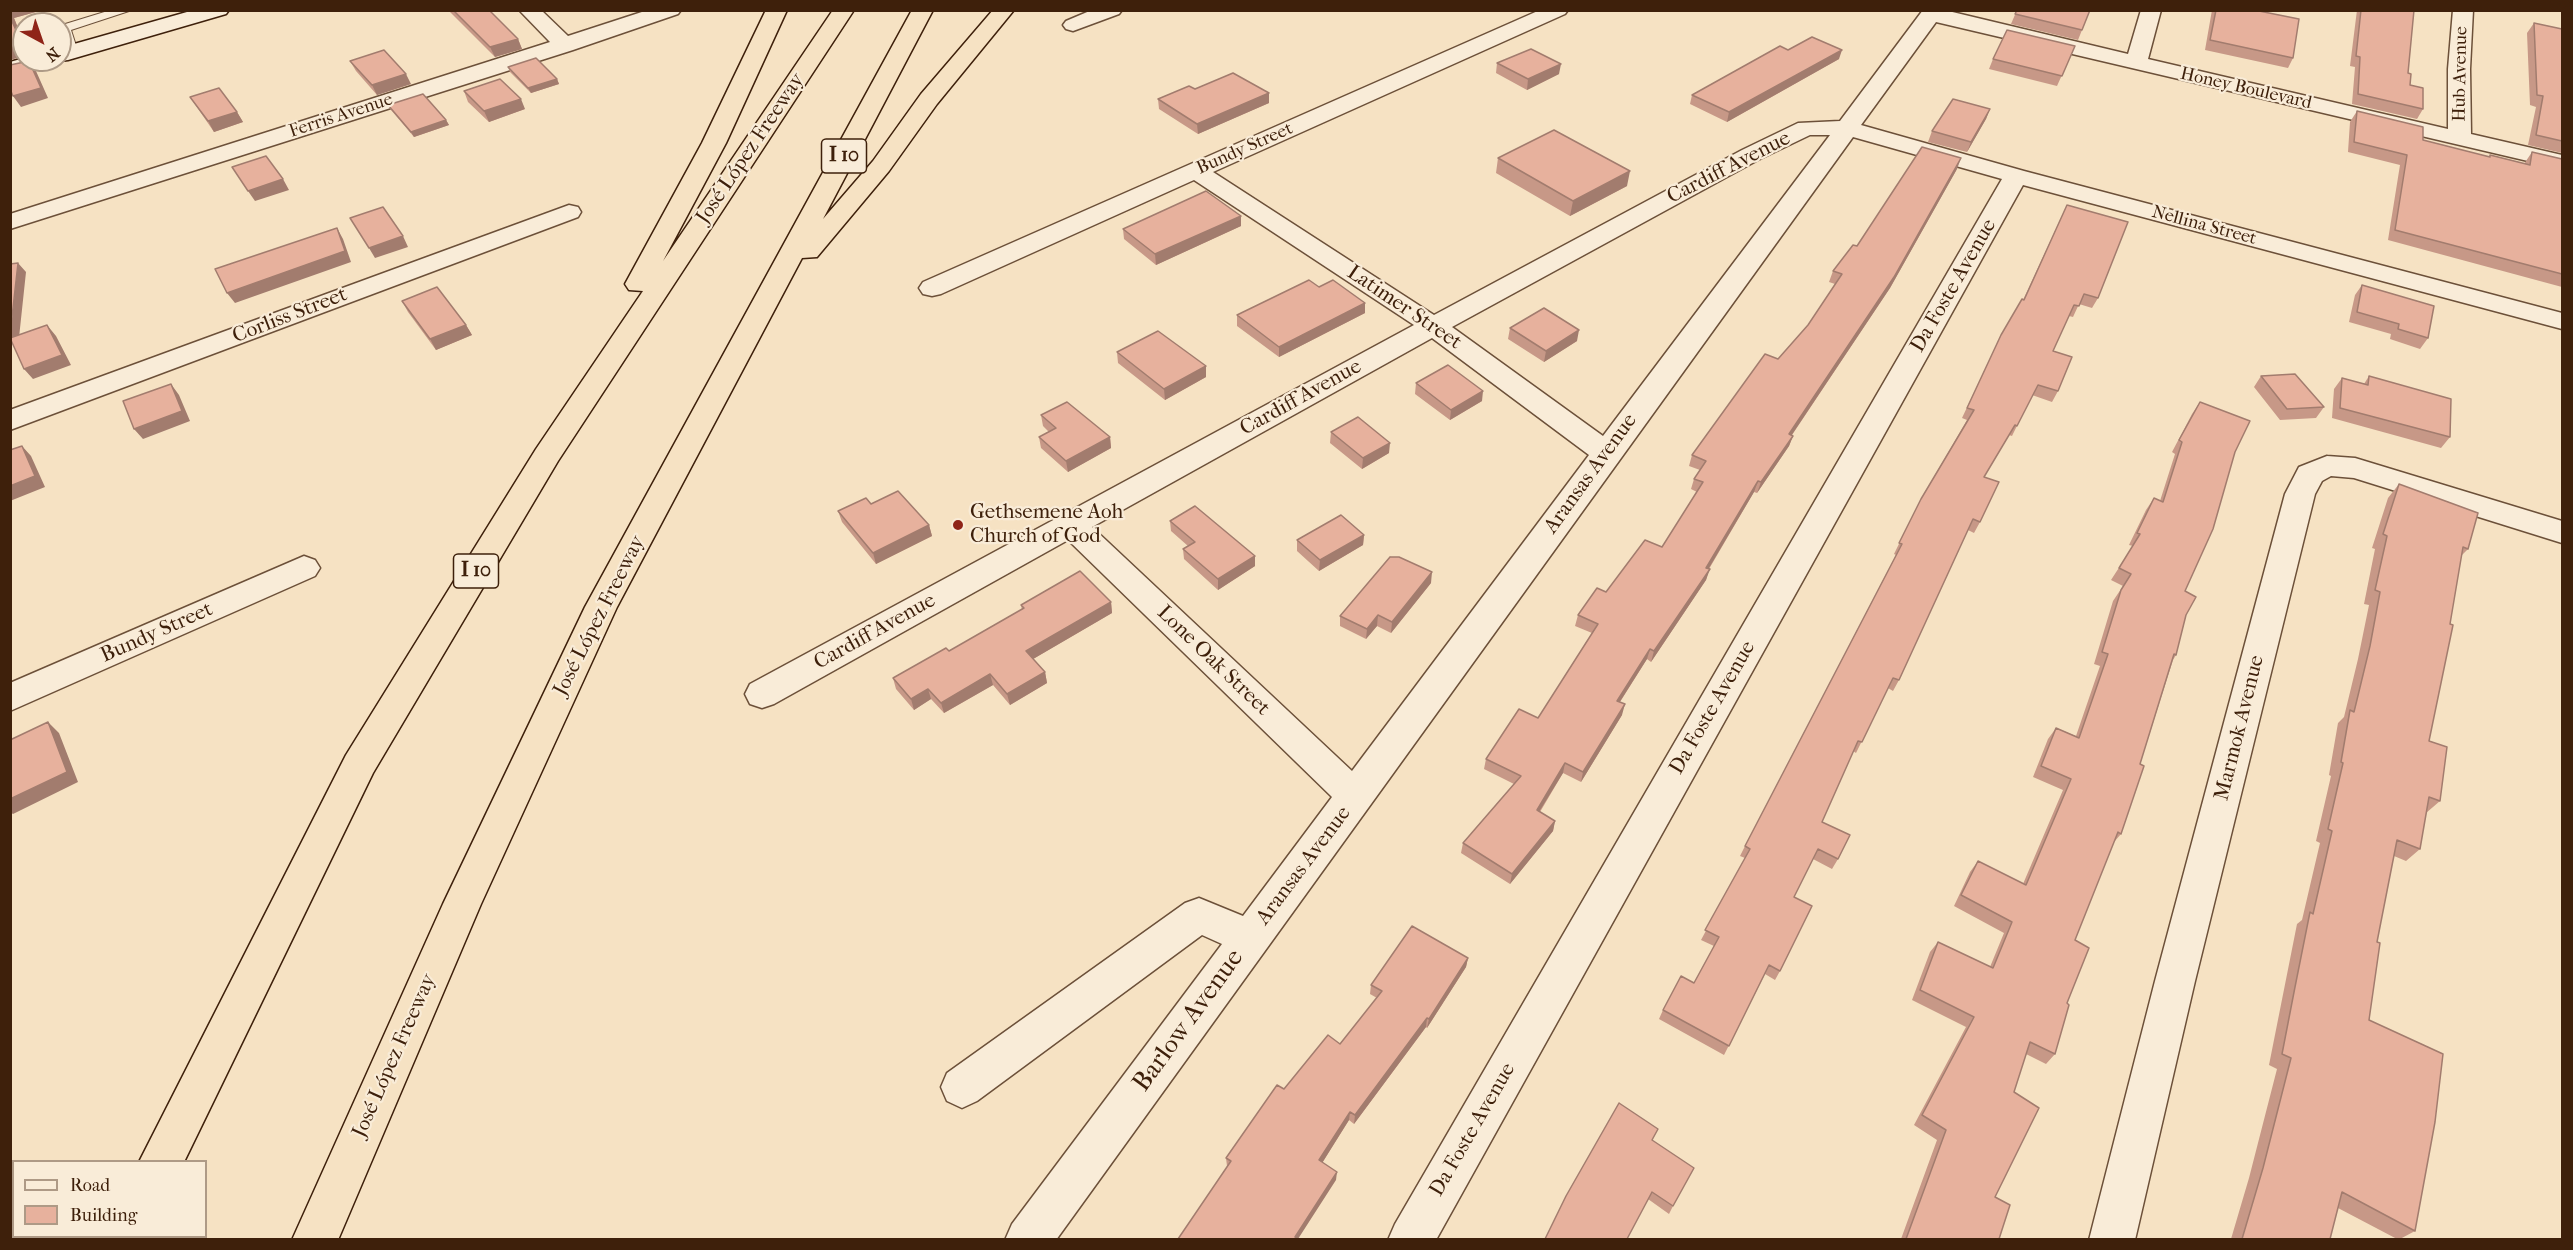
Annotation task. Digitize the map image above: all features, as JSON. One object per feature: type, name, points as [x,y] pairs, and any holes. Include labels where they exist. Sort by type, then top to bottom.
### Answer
[{"type":"highway","points":[[546,456],[714,143],[777,10]]},
{"type":"highway","name":"José López Freeway","points":[[162,1160],[359,765],[546,456],[844,10]]},
{"type":"highway","name":"José López Freeway","points":[[315,1239],[462,904],[601,607],[922,10]]},
{"type":"highway","points":[[765,301],[881,166],[929,99],[1004,10]]},
{"type":"street","points":[[72,51],[219,10]]},
{"type":"street","points":[[529,10],[565,45]]},
{"type":"street","name":"Ferris Avenue","points":[[10,222],[671,10]]},
{"type":"street","points":[[1073,25],[1112,10]]},
{"type":"street","name":"Bundy Street","points":[[933,288],[1558,10]]},
{"type":"street","points":[[2136,63],[2151,10]]},
{"type":"street","name":"Hub Avenue","points":[[2460,138],[2459,69],[2463,10]]},
{"type":"street","name":"Honey Boulevard","points":[[1932,13],[2562,162]]},
{"type":"street","name":"Aransas Avenue","points":[[1250,938],[1932,13]]},
{"type":"street","name":"Cardiff Avenue","points":[[762,694],[1750,155],[1806,128],[1847,128]]},
{"type":"street","name":"Nellina Street","points":[[1847,128],[2016,176],[2562,321]]},
{"type":"street","name":"Latimer Street","points":[[1196,171],[1433,326],[1606,453]]},
{"type":"street","name":"Da Foste Avenue","points":[[1411,1239],[2016,176]]},
{"type":"street","name":"Corliss Street","points":[[10,421],[569,212]]},
{"type":"street","name":"Marmok Avenue","points":[[2112,1239],[2175,981],[2300,494],[2310,474],[2328,466],[2355,468],[2562,532]]},
{"type":"street","name":"Lone Oak Street","points":[[1071,525],[1356,797]]},
{"type":"street","name":"Bundy Street","points":[[10,698],[304,568]]},
{"type":"street","name":"Barlow Avenue","points":[[962,1087],[1199,915],[1250,938],[1028,1239]]},
{"type":"lane","points":[[72,26],[126,10]]},
{"type":"building","points":[[453,10],[489,10],[518,39],[490,47]]},
{"type":"building","points":[[2017,10],[2090,10],[2082,30],[2015,14]]},
{"type":"building","points":[[2216,10],[2254,10],[2299,19],[2293,58],[2210,40]]},
{"type":"building","points":[[2361,10],[2414,10],[2408,73],[2411,74],[2410,85],[2423,88],[2423,109],[2358,94],[2360,57],[2356,56]]},
{"type":"building","points":[[10,17],[12,47],[10,48]]},
{"type":"building","points":[[2534,23],[2562,29],[2562,141],[2536,135],[2543,96],[2537,95]]},
{"type":"building","points":[[2007,30],[2075,46],[2062,76],[1993,59]]},
{"type":"building","points":[[1812,37],[1842,50],[1729,112],[1692,95],[1780,46],[1788,50]]},
{"type":"building","points":[[1531,49],[1561,64],[1528,79],[1497,63]]},
{"type":"building","points":[[384,50],[406,74],[372,85],[350,61]]},
{"type":"building","points":[[536,58],[557,79],[528,88],[508,67]]},
{"type":"building","points":[[10,65],[12,65],[12,72],[34,72],[41,88],[13,96],[10,89]]},
{"type":"building","points":[[1233,73],[1269,93],[1197,124],[1158,99],[1189,86],[1195,89]]},
{"type":"building","points":[[500,79],[521,99],[484,111],[464,91]]},
{"type":"building","points":[[219,88],[237,112],[208,121],[190,97]]},
{"type":"building","points":[[423,94],[446,120],[411,132],[388,105]]},
{"type":"building","points":[[1953,99],[1990,109],[1971,142],[1932,131]]},
{"type":"building","points":[[2357,111],[2423,127],[2423,140],[2490,157],[2490,155],[2530,165],[2532,152],[2562,159],[2562,274],[2395,230],[2407,155],[2354,142]]},
{"type":"building","points":[[1554,130],[1630,171],[1573,201],[1498,158]]},
{"type":"building","points":[[1922,147],[1961,158],[1894,277],[1789,434],[1793,436],[1761,482],[1758,481],[1706,568],[1710,569],[1654,651],[1650,649],[1617,701],[1625,704],[1583,772],[1565,763],[1537,810],[1555,821],[1512,874],[1463,843],[1521,776],[1486,759],[1519,709],[1538,718],[1598,624],[1578,615],[1597,588],[1606,592],[1645,540],[1662,547],[1703,482],[1694,479],[1706,461],[1692,455],[1765,354],[1778,359],[1808,325],[1842,274],[1833,271],[1853,245],[1857,246]]},
{"type":"building","points":[[266,156],[283,179],[248,191],[232,167]]},
{"type":"building","points":[[1206,191],[1241,216],[1155,254],[1123,229]]},
{"type":"building","points":[[2067,205],[2128,222],[2098,298],[2084,294],[2079,306],[2074,305],[2053,351],[2072,357],[2058,391],[2038,385],[2017,426],[2015,425],[1984,477],[1999,482],[1980,522],[1973,519],[1899,680],[1893,678],[1862,742],[1858,741],[1822,822],[1850,835],[1838,859],[1818,849],[1794,897],[1812,906],[1780,971],[1769,965],[1729,1046],[1663,1010],[1681,976],[1694,983],[1719,937],[1705,930],[1750,849],[1745,846],[1902,544],[1899,543],[1921,499],[1974,410],[1967,408],[2001,335],[2022,299],[2024,300]]},
{"type":"building","points":[[383,207],[403,236],[369,248],[350,218]]},
{"type":"building","points":[[337,228],[345,251],[227,293],[215,269]]},
{"type":"building","points":[[18,263],[10,335],[10,264]]},
{"type":"building","points":[[1309,280],[1319,287],[1333,280],[1365,303],[1279,347],[1237,315]]},
{"type":"building","points":[[2362,285],[2434,306],[2428,338],[2398,329],[2399,324],[2357,312]]},
{"type":"building","points":[[437,287],[466,325],[430,339],[402,301]]},
{"type":"building","points":[[1544,308],[1579,330],[1546,351],[1510,328]]},
{"type":"building","points":[[47,325],[62,355],[24,369],[10,338]]},
{"type":"building","points":[[1158,331],[1206,366],[1164,389],[1117,352]]},
{"type":"building","points":[[1448,365],[1483,391],[1451,410],[1416,383]]},
{"type":"building","points":[[2295,374],[2324,407],[2287,409],[2261,376]]},
{"type":"building","points":[[2369,376],[2451,399],[2450,437],[2340,408],[2342,378],[2368,385]]},
{"type":"building","points":[[171,384],[182,411],[134,429],[123,401]]},
{"type":"building","points":[[1067,402],[1110,437],[1066,461],[1039,437],[1056,428],[1041,415]]},
{"type":"building","points":[[2200,402],[2250,421],[2235,452],[2213,529],[2185,591],[2196,597],[2186,615],[2176,655],[2174,654],[2140,764],[2144,766],[2121,834],[2118,832],[2075,940],[2089,948],[2067,1003],[2069,1005],[2055,1054],[2030,1042],[2014,1092],[2039,1108],[1995,1197],[2010,1205],[1999,1239],[1906,1239],[1946,1130],[1922,1115],[1974,1017],[1920,990],[1938,942],[1993,968],[2012,922],[1961,895],[1978,861],[2026,885],[2071,779],[2041,766],[2056,728],[2079,738],[2108,654],[2102,652],[2121,590],[2131,574],[2119,568],[2140,534],[2137,533],[2154,498],[2163,502],[2182,442],[2179,440]]},
{"type":"building","points":[[1358,417],[1390,443],[1363,458],[1331,432]]},
{"type":"building","points":[[22,446],[35,476],[10,486],[10,450]]},
{"type":"building","points":[[2399,484],[2478,513],[2468,549],[2463,547],[2450,624],[2453,625],[2429,741],[2447,747],[2440,801],[2429,797],[2420,849],[2397,840],[2377,942],[2380,943],[2369,1020],[2443,1054],[2435,1122],[2415,1231],[2342,1192],[2330,1239],[2242,1239],[2291,1058],[2282,1054],[2310,912],[2313,914],[2332,831],[2328,829],[2343,763],[2341,762],[2350,710],[2354,712],[2370,646],[2380,592],[2375,590],[2387,536],[2383,534]]},
{"type":"building","points":[[898,491],[929,525],[873,553],[838,511],[866,498],[871,504]]},
{"type":"building","points":[[1195,506],[1255,556],[1218,579],[1183,549],[1195,542],[1170,521]]},
{"type":"building","points":[[1341,515],[1364,535],[1320,560],[1297,540]]},
{"type":"building","points":[[1390,557],[1399,557],[1432,572],[1392,622],[1378,615],[1367,629],[1340,616]]},
{"type":"building","points":[[1080,571],[1111,602],[1026,651],[1045,672],[1007,694],[990,674],[941,703],[928,689],[911,699],[893,678],[946,648],[949,651],[1024,608],[1021,605]]},
{"type":"building","points":[[48,722],[67,772],[10,799],[10,740]]},
{"type":"building","points":[[1412,926],[1468,958],[1429,1019],[1427,1018],[1355,1115],[1350,1112],[1319,1160],[1337,1172],[1295,1237],[1296,1239],[1178,1239],[1231,1161],[1226,1158],[1277,1085],[1284,1089],[1328,1035],[1340,1044],[1382,991],[1371,985]]},
{"type":"building","points":[[1619,1103],[1658,1129],[1652,1140],[1694,1168],[1673,1206],[1652,1192],[1627,1239],[1545,1239],[1566,1196]]},
{"type":"place","name":"Gethsemene Aoh Church of God","points":[[958,525]]}]
